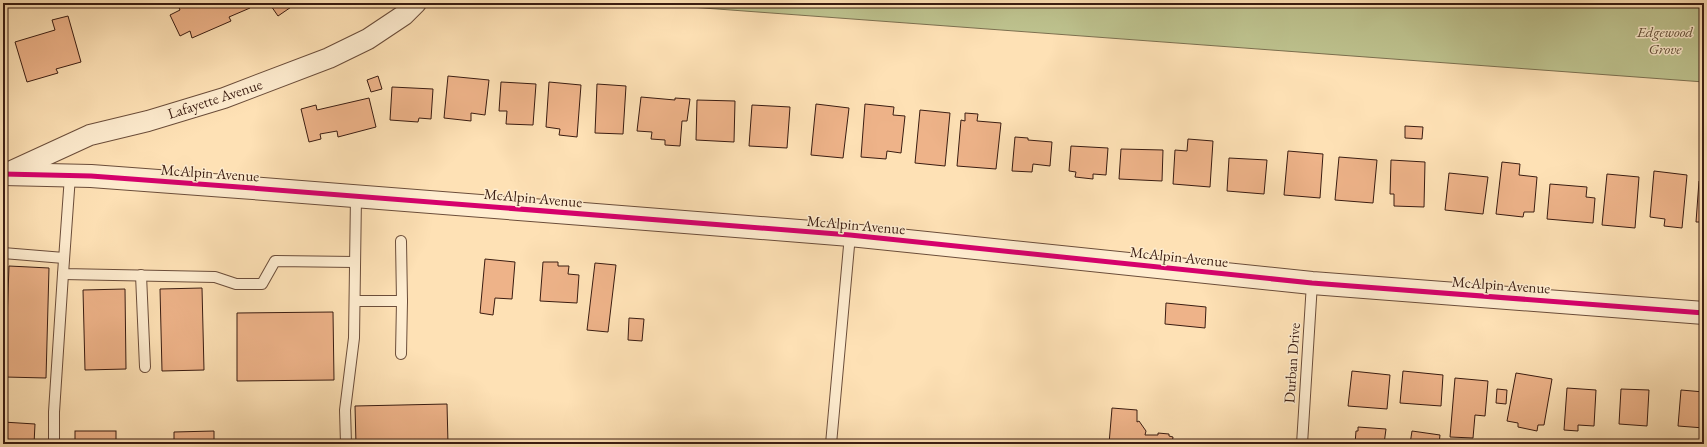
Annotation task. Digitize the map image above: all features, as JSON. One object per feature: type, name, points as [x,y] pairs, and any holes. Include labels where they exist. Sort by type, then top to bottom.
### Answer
[{"type":"street","name":"Lafayette Avenue","points":[[4,174],[90,135],[148,121],[224,98],[329,58],[368,39],[404,15],[416,3]]},
{"type":"street","name":"McAlpin Avenue","points":[[4,174],[70,176],[356,196],[850,235],[1312,283],[1704,313]]},
{"type":"lane","points":[[54,444],[54,412],[70,176]]},
{"type":"lane","points":[[346,444],[345,410],[354,338],[356,196]]},
{"type":"lane","points":[[831,444],[850,235]]},
{"type":"lane","points":[[401,241],[401,354]]},
{"type":"lane","points":[[3,253],[64,258]]},
{"type":"lane","points":[[63,274],[215,277],[236,284],[262,284],[275,261],[355,262]]},
{"type":"lane","points":[[141,275],[145,367]]},
{"type":"lane","name":"Durban Drive","points":[[1302,444],[1312,283]]},
{"type":"lane","points":[[355,301],[402,301]]},
{"type":"green space","name":"Edgewood Grove","points":[[636,3],[1704,3],[1704,82]]},
{"type":"building","points":[[184,3],[248,3],[250,8],[229,17],[231,21],[192,38],[190,31],[180,36],[170,15],[180,10],[178,5]]},
{"type":"building","points":[[269,3],[297,3],[278,16]]},
{"type":"building","points":[[68,16],[81,62],[56,69],[58,73],[27,82],[15,42],[55,30],[52,20]]},
{"type":"building","points":[[3,48],[6,50],[6,69],[3,72]]},
{"type":"building","points":[[378,76],[382,89],[371,92],[367,80]]},
{"type":"building","points":[[448,76],[489,80],[485,115],[471,113],[471,121],[444,118]]},
{"type":"building","points":[[501,82],[536,84],[533,125],[506,124],[507,111],[499,111]]},
{"type":"building","points":[[549,82],[581,85],[577,137],[559,135],[560,129],[546,127]]},
{"type":"building","points":[[597,84],[626,86],[623,134],[595,133]]},
{"type":"building","points":[[392,87],[433,89],[431,119],[419,118],[418,122],[390,120]]},
{"type":"building","points":[[641,97],[675,100],[675,98],[690,99],[687,121],[682,121],[680,146],[665,145],[665,140],[651,139],[652,132],[637,131]]},
{"type":"building","points":[[369,98],[376,127],[338,137],[337,131],[320,134],[321,139],[309,142],[301,109],[316,105],[317,110]]},
{"type":"building","points":[[697,100],[735,101],[734,142],[696,140]]},
{"type":"building","points":[[816,104],[849,108],[843,158],[811,155]]},
{"type":"building","points":[[865,104],[894,107],[893,115],[905,116],[901,153],[887,151],[886,159],[861,157]]},
{"type":"building","points":[[752,105],[790,107],[787,148],[749,146]]},
{"type":"building","points":[[920,110],[950,113],[945,166],[915,163]]},
{"type":"building","points":[[965,113],[978,114],[977,121],[1001,123],[996,169],[957,166],[961,120],[965,121]]},
{"type":"building","points":[[1405,126],[1423,127],[1422,139],[1405,138]]},
{"type":"building","points":[[1015,137],[1028,138],[1028,140],[1052,142],[1050,166],[1033,164],[1032,172],[1012,171]]},
{"type":"building","points":[[1188,139],[1213,141],[1210,187],[1173,184],[1175,150],[1187,151]]},
{"type":"building","points":[[1071,146],[1108,148],[1106,175],[1093,174],[1093,179],[1075,177],[1076,172],[1069,171]]},
{"type":"building","points":[[1121,149],[1163,150],[1162,181],[1119,179]]},
{"type":"building","points":[[1288,151],[1323,154],[1320,198],[1284,195]]},
{"type":"building","points":[[1339,157],[1377,160],[1373,203],[1335,200]]},
{"type":"building","points":[[1229,158],[1267,160],[1264,194],[1227,191]]},
{"type":"building","points":[[1391,160],[1425,162],[1424,207],[1394,206],[1394,194],[1390,194]]},
{"type":"building","points":[[1502,162],[1520,164],[1519,175],[1537,177],[1534,212],[1524,212],[1523,217],[1496,214]]},
{"type":"building","points":[[1654,171],[1687,175],[1682,228],[1664,226],[1665,219],[1650,217]]},
{"type":"building","points":[[1449,173],[1488,177],[1483,214],[1445,210]]},
{"type":"building","points":[[1607,174],[1639,177],[1635,228],[1602,225]]},
{"type":"building","points":[[1699,181],[1704,181],[1704,222],[1696,222]]},
{"type":"building","points":[[1550,184],[1587,187],[1586,197],[1595,198],[1593,223],[1547,219]]},
{"type":"building","points":[[485,259],[515,262],[512,299],[495,298],[493,315],[480,313]]},
{"type":"building","points":[[543,262],[558,262],[558,266],[569,266],[568,274],[579,275],[577,303],[540,301]]},
{"type":"building","points":[[595,263],[616,265],[608,332],[587,330]]},
{"type":"building","points":[[9,266],[49,268],[46,378],[5,377]]},
{"type":"building","points":[[202,288],[204,370],[162,371],[160,289]]},
{"type":"building","points":[[125,289],[126,369],[85,370],[83,290]]},
{"type":"building","points":[[1166,303],[1206,307],[1205,328],[1165,324]]},
{"type":"building","points":[[333,312],[334,380],[237,381],[237,313]]},
{"type":"building","points":[[629,318],[644,319],[642,341],[628,340]]},
{"type":"building","points":[[1352,371],[1390,375],[1387,409],[1348,406]]},
{"type":"building","points":[[1403,371],[1443,375],[1441,406],[1400,403]]},
{"type":"building","points":[[1516,373],[1552,379],[1544,425],[1538,425],[1537,431],[1518,427],[1518,423],[1507,421]]},
{"type":"building","points":[[1455,378],[1488,381],[1485,416],[1475,415],[1473,438],[1450,437]]},
{"type":"building","points":[[1567,388],[1596,390],[1594,426],[1578,425],[1578,431],[1564,430]]},
{"type":"building","points":[[1497,389],[1507,390],[1506,404],[1496,403]]},
{"type":"building","points":[[1621,389],[1649,390],[1647,426],[1619,424]]},
{"type":"building","points":[[1681,390],[1704,392],[1704,428],[1678,426]]},
{"type":"building","points":[[447,404],[448,444],[356,444],[355,406]]},
{"type":"building","points":[[1112,408],[1137,410],[1137,422],[1139,421],[1146,431],[1145,435],[1158,435],[1158,433],[1169,434],[1169,436],[1173,437],[1172,444],[1109,444]]},
{"type":"building","points":[[3,422],[35,424],[34,444],[3,444]]},
{"type":"building","points":[[1358,427],[1386,429],[1384,444],[1355,444],[1356,431],[1358,431]]},
{"type":"building","points":[[75,431],[116,431],[116,444],[75,444]]},
{"type":"building","points":[[214,431],[214,444],[174,444],[174,432]]},
{"type":"building","points":[[1412,431],[1440,435],[1439,444],[1410,444]]},
{"type":"cycle path","points":[[3,174],[91,176],[850,235],[1312,283],[1704,313]]}]
